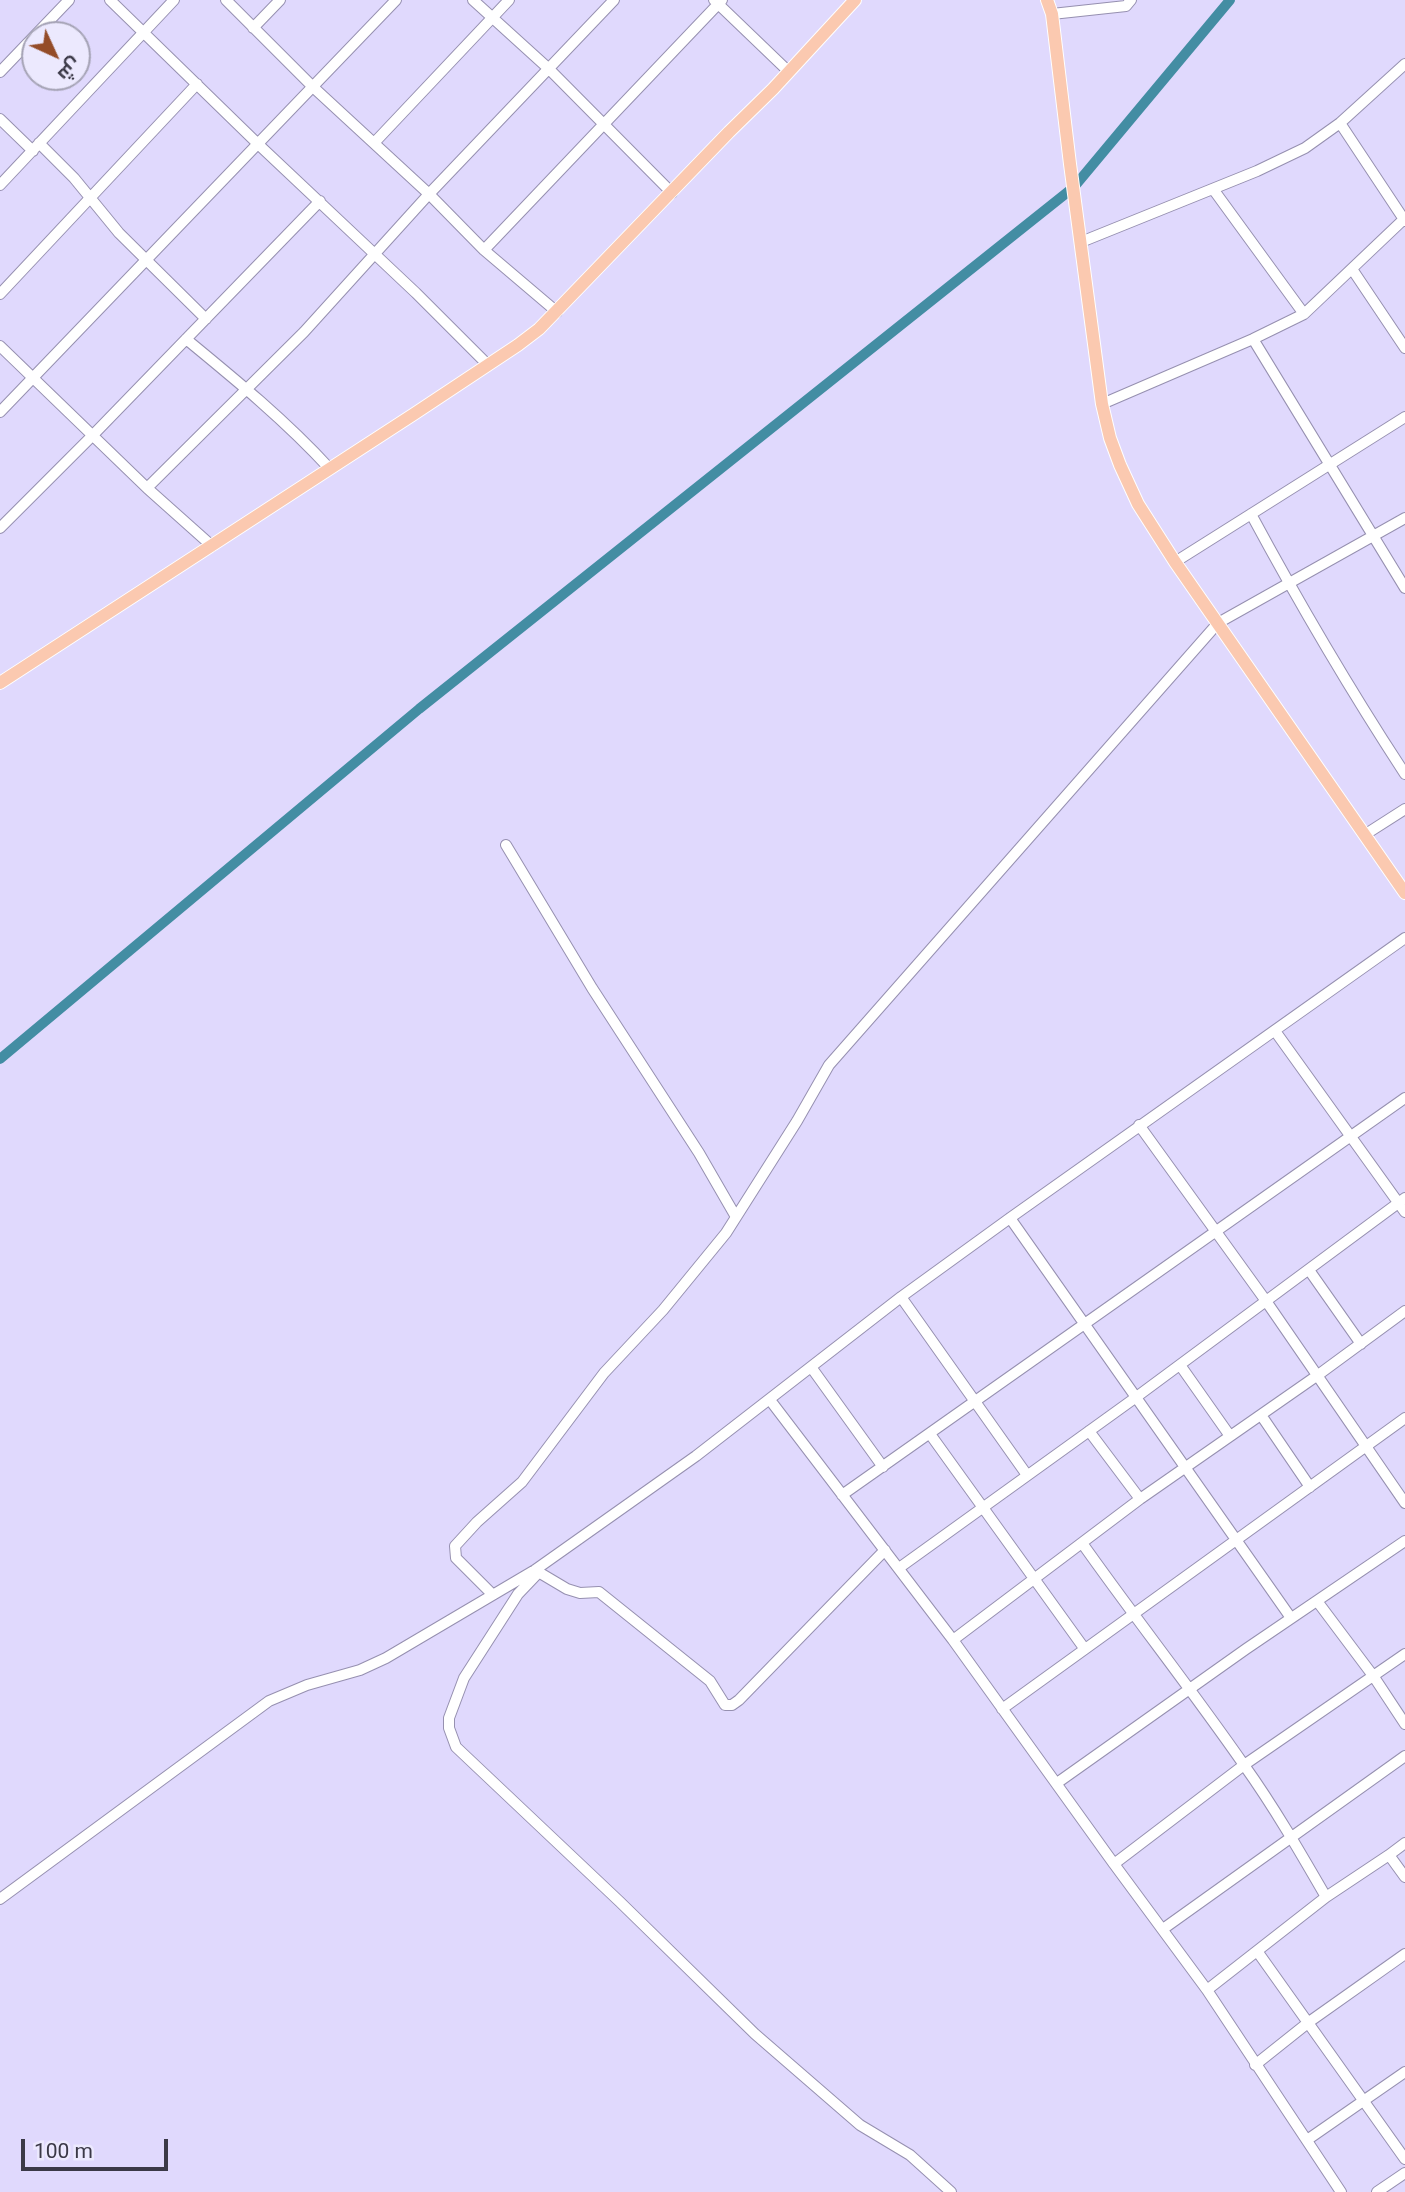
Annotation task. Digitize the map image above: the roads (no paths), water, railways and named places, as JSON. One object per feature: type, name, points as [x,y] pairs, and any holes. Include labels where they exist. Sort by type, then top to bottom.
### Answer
[{"type":"main road","points":[[0,683],[330,469],[539,329],[773,89],[855,0]]},
{"type":"main road","points":[[1047,0],[1052,14],[1102,404],[1110,438],[1138,504],[1175,562],[1405,892]]},
{"type":"street","points":[[0,72],[69,0]]},
{"type":"street","points":[[110,0],[488,365]]},
{"type":"street","points":[[0,185],[174,0]]},
{"type":"street","points":[[226,0],[484,250],[557,312]]},
{"type":"street","points":[[253,28],[280,0]]},
{"type":"street","points":[[0,412],[396,0]]},
{"type":"street","points":[[473,0],[549,69],[672,193]]},
{"type":"street","points":[[374,143],[509,0]]},
{"type":"street","points":[[147,488],[304,332],[429,194],[614,0]]},
{"type":"street","points":[[1052,14],[1126,6],[1130,0]]},
{"type":"street","points":[[484,250],[718,1],[788,71]]},
{"type":"street","points":[[1081,242],[1213,189],[1305,148],[1340,123],[1405,64]]},
{"type":"street","points":[[0,294],[197,84]]},
{"type":"street","points":[[0,120],[74,177],[119,233],[206,319]]},
{"type":"street","points":[[1102,404],[1304,314],[1404,220],[1340,123]]},
{"type":"street","points":[[1213,189],[1304,314]]},
{"type":"street","points":[[0,528],[320,201]]},
{"type":"street","points":[[1352,269],[1405,348]]},
{"type":"street","points":[[186,338],[299,436],[330,469]]},
{"type":"street","points":[[1253,339],[1405,588]]},
{"type":"street","points":[[0,346],[147,488],[212,546]]},
{"type":"street","points":[[1175,562],[1405,417]]},
{"type":"street","points":[[1251,514],[1362,708],[1405,774]]},
{"type":"street","points":[[492,1594],[456,1558],[455,1546],[477,1522],[522,1482],[604,1373],[687,1283],[726,1233],[829,1065],[1218,623],[1405,518]]},
{"type":"street","points":[[1366,834],[1405,808]]},
{"type":"street","points":[[506,845],[592,988],[699,1153],[736,1217]]},
{"type":"street","points":[[0,1899],[269,1701],[307,1685],[360,1670],[386,1658],[492,1594],[537,1571],[696,1456],[901,1297],[1405,938]]},
{"type":"street","points":[[899,1568],[1403,1204],[1275,1031]]},
{"type":"street","points":[[842,1495],[1405,1098]]},
{"type":"street","points":[[1139,1125],[1266,1301],[1405,1503]]},
{"type":"street","points":[[1010,1218],[1292,1618]]},
{"type":"street","points":[[1309,1270],[1360,1344]]},
{"type":"street","points":[[901,1297],[1027,1475]]},
{"type":"street","points":[[953,1640],[1140,1499],[1405,1311]]},
{"type":"street","points":[[1180,1365],[1230,1436]]},
{"type":"street","points":[[811,1367],[883,1467]]},
{"type":"street","points":[[770,1399],[953,1640],[1207,1990],[1341,2192]]},
{"type":"street","points":[[1261,1415],[1310,1487]]},
{"type":"street","points":[[1002,1709],[1405,1418]]},
{"type":"street","points":[[1089,1431],[1140,1499]]},
{"type":"street","points":[[930,1434],[1084,1648]]},
{"type":"street","points":[[1057,1783],[1405,1541]]},
{"type":"street","points":[[1082,1544],[1244,1765],[1326,1897]]},
{"type":"street","points":[[537,1571],[567,1590],[580,1593],[599,1592],[710,1681],[725,1705],[732,1705],[885,1550]]},
{"type":"street","points":[[537,1571],[518,1594],[464,1678],[449,1718],[449,1728],[456,1747],[621,1902],[755,2034],[860,2125],[910,2155],[944,2190]]},
{"type":"street","points":[[1317,1601],[1374,1677],[1405,1724]]},
{"type":"street","points":[[1114,1864],[1244,1765],[1405,1654]]},
{"type":"street","points":[[1163,1929],[1405,1756]]},
{"type":"street","points":[[1207,1990],[1326,1897],[1405,1843]]},
{"type":"street","points":[[1389,1855],[1405,1877]]},
{"type":"street","points":[[1257,1951],[1405,2159]]},
{"type":"street","points":[[1255,2065],[1309,2022],[1405,1954]]},
{"type":"street","points":[[1307,2140],[1405,2072]]},
{"type":"street","points":[[1377,2192],[1405,2173]]},
{"type":"waterway","points":[[0,1059],[419,709],[1074,187],[1230,0]]}]
